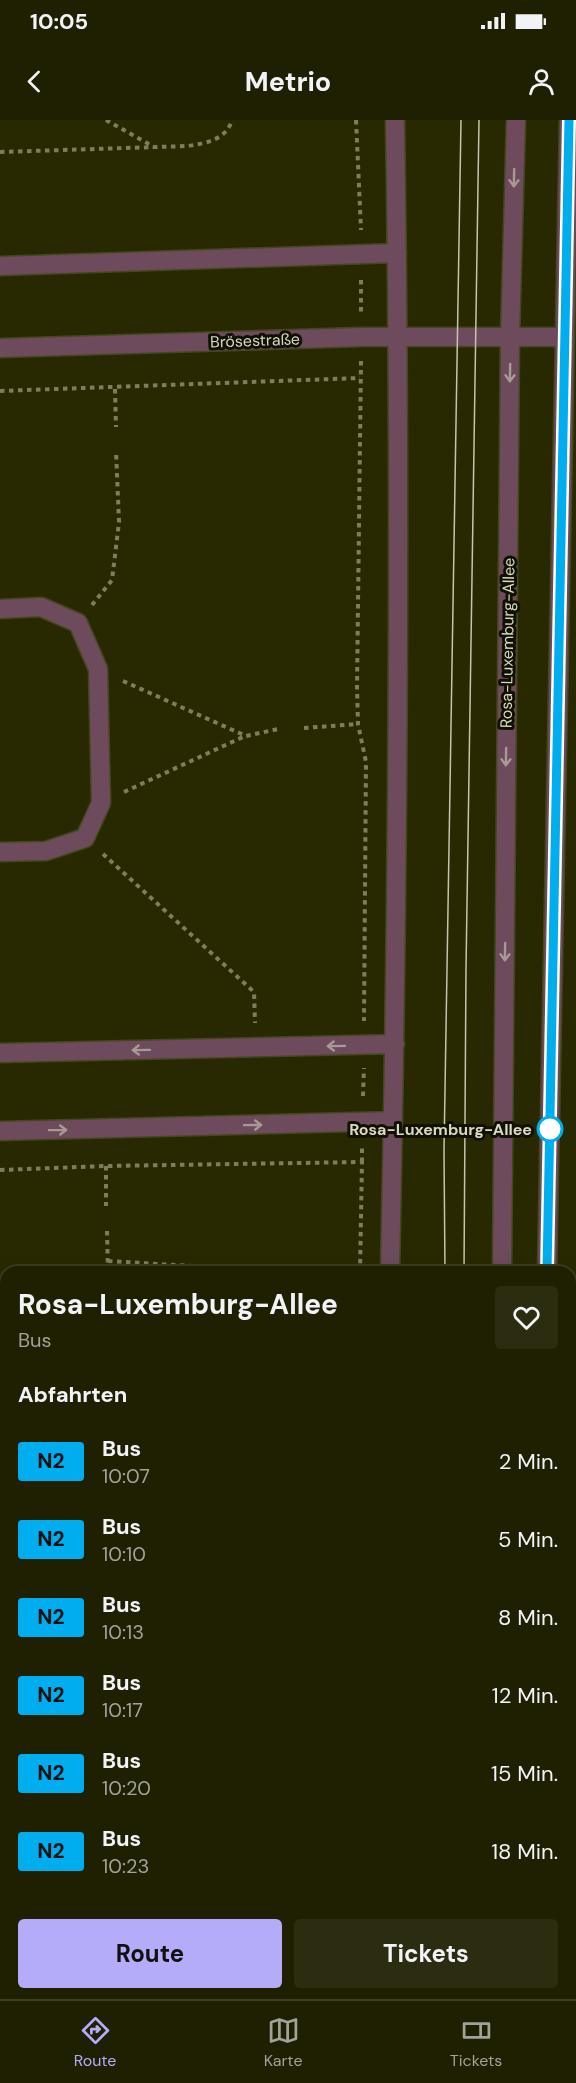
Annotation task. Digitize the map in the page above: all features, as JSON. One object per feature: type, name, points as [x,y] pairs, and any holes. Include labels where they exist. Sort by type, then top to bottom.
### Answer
[{"type":"street","points":[[390,1266],[395,1044],[398,337],[395,120]]},
{"type":"street","name":"Rosa-Luxemburg-Allee","points":[[502,1266],[510,337],[516,120]]},
{"type":"street","points":[[547,1266],[569,120]]},
{"type":"street","points":[[0,266],[397,253]]},
{"type":"street","name":"Brösestraße","points":[[0,348],[361,337],[510,337]]},
{"type":"street","points":[[510,337],[565,337]]},
{"type":"street","points":[[0,609],[41,607],[78,623],[98,669],[101,803],[85,838],[46,851],[0,852]]},
{"type":"street","points":[[0,1053],[395,1044]]},
{"type":"street","points":[[0,1131],[393,1121]]},
{"type":"path","points":[[106,120],[155,147]]},
{"type":"path","points":[[0,152],[188,146],[215,141],[231,125],[232,120]]},
{"type":"path","points":[[356,120],[361,255],[357,687],[358,724],[366,762],[360,1266]]},
{"type":"path","points":[[0,391],[115,389],[360,378]]},
{"type":"path","points":[[115,389],[116,427]]},
{"type":"path","points":[[78,623],[112,580],[119,522],[116,451]]},
{"type":"path","points":[[98,669],[246,736]]},
{"type":"path","points":[[304,729],[358,724]]},
{"type":"path","points":[[101,803],[246,736],[278,729]]},
{"type":"path","points":[[85,838],[254,992],[255,1048]]},
{"type":"path","points":[[0,1170],[362,1162]]},
{"type":"path","points":[[106,1166],[106,1206]]},
{"type":"path","points":[[107,1231],[108,1266]]},
{"type":"path","points":[[108,1261],[193,1266]]},
{"type":"tram line","points":[[445,1266],[444,1151],[461,120]]},
{"type":"tram line","points":[[464,1266],[466,969],[479,120]]},
{"type":"bus line","name":"N2","points":[[547,1266],[569,120]]},
{"type":"place","name":"Rosa-Luxemburg-Allee","points":[[550,1129]]}]
